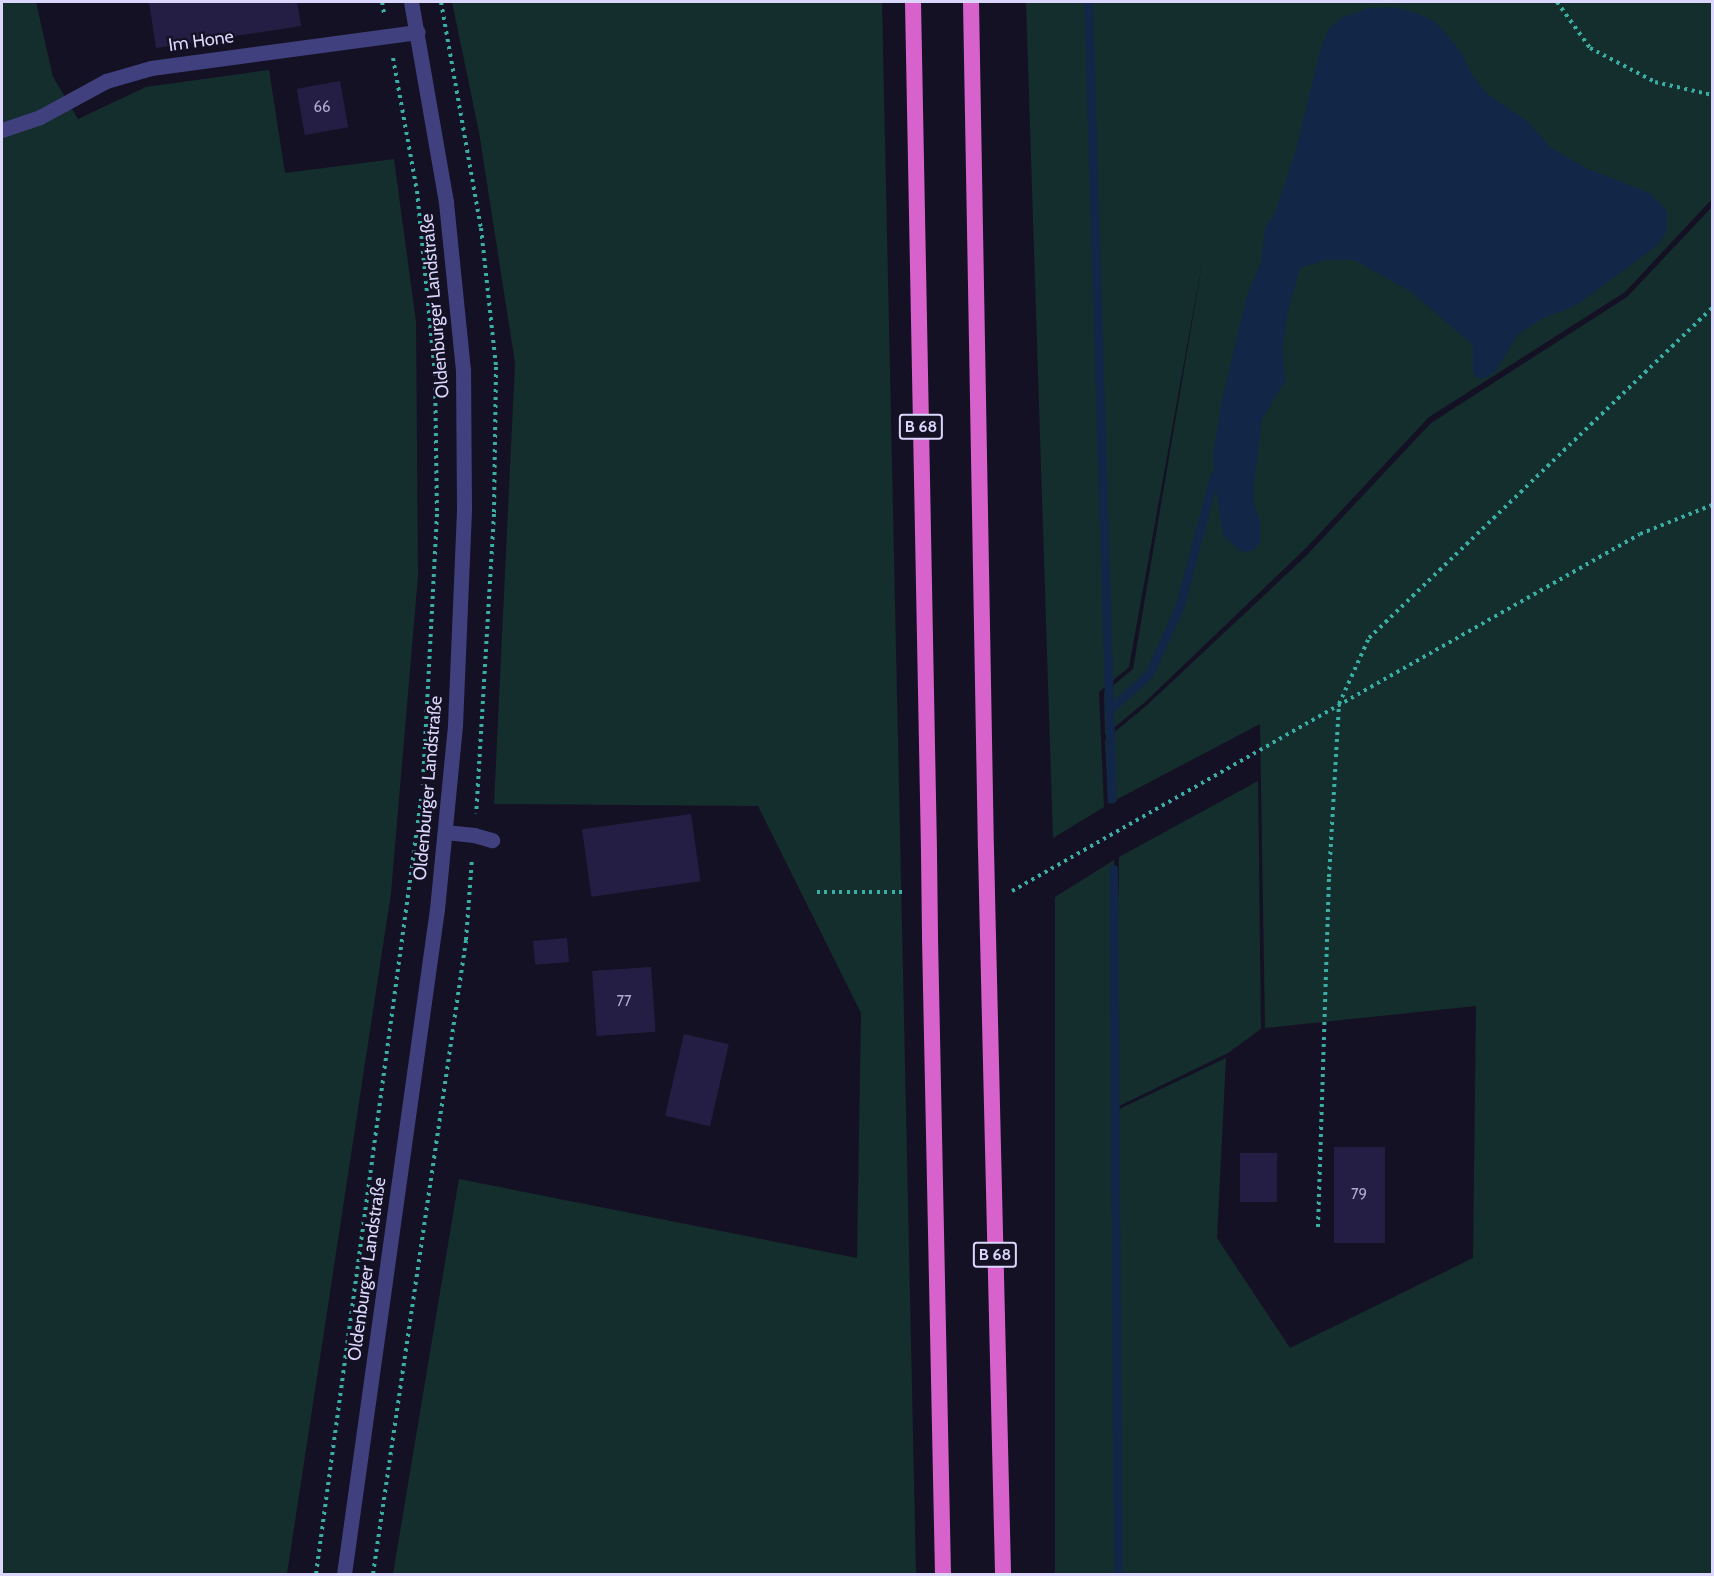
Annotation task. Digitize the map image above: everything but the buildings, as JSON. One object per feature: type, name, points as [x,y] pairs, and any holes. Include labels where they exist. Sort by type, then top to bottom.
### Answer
[{"type":"highway","name":"B 68","points":[[913,2],[943,1575]]},
{"type":"highway","name":"B 68","points":[[971,2],[1002,1575]]},
{"type":"street","name":"Oldenburger Landstraße","points":[[344,1575],[437,909],[455,725],[463,545],[463,370],[446,202],[411,2]]},
{"type":"street","name":"Im Hone","points":[[2,130],[39,117],[106,81],[151,68],[418,32]]},
{"type":"street","points":[[445,832],[474,835],[492,840]]},
{"type":"path","points":[[316,1575],[422,791],[437,514],[433,350],[417,191],[382,2]]},
{"type":"path","points":[[441,2],[447,26]]},
{"type":"path","points":[[1557,2],[1590,48],[1655,82],[1713,95]]},
{"type":"path","points":[[1318,1227],[1329,878],[1339,704],[1369,638],[1713,308]]},
{"type":"path","points":[[1000,891],[1011,891],[1640,534],[1713,505]]},
{"type":"path","points":[[817,892],[909,892]]},
{"type":"green space","points":[[2,2],[36,2],[53,77],[78,119],[146,87],[269,70],[285,173],[394,159],[416,322],[418,576],[391,893],[287,1574],[2,1574]]},
{"type":"green space","points":[[452,2],[882,2],[916,1574],[393,1574],[459,1179],[857,1258],[861,1013],[758,806],[494,804],[515,363],[479,132]]},
{"type":"green space","points":[[1026,2],[1712,2],[1712,199],[1625,292],[1429,417],[1307,547],[1144,703],[1105,735],[1104,693],[1133,669],[1204,252],[1129,667],[1099,692],[1104,807],[1053,838]]},
{"type":"green space","points":[[1712,207],[1712,1574],[1055,1574],[1055,897],[1114,860],[1111,1113],[1226,1058],[1217,1238],[1290,1348],[1473,1258],[1476,1006],[1265,1028],[1260,724],[1108,804],[1105,740],[1146,706],[1306,556],[1431,423],[1627,297]]},
{"type":"green space","points":[[1258,781],[1261,1029],[1228,1053],[1115,1108],[1119,857]]},
{"type":"water","points":[[1393,7],[1417,13],[1436,22],[1461,52],[1472,74],[1486,93],[1528,122],[1551,148],[1586,168],[1650,193],[1667,211],[1667,231],[1658,245],[1575,306],[1543,318],[1518,334],[1496,371],[1485,378],[1477,378],[1473,373],[1473,345],[1410,291],[1354,260],[1325,260],[1300,268],[1287,315],[1283,349],[1285,381],[1262,419],[1254,481],[1254,505],[1260,520],[1260,541],[1254,550],[1243,553],[1223,535],[1213,453],[1222,401],[1247,295],[1261,262],[1265,228],[1275,213],[1296,150],[1321,46],[1329,29],[1343,17],[1369,8]]},
{"type":"waterway","points":[[1088,2],[1112,799]]},
{"type":"waterway","points":[[1109,710],[1149,674],[1180,605],[1214,476]]},
{"type":"waterway","points":[[1113,869],[1118,1574]]}]
